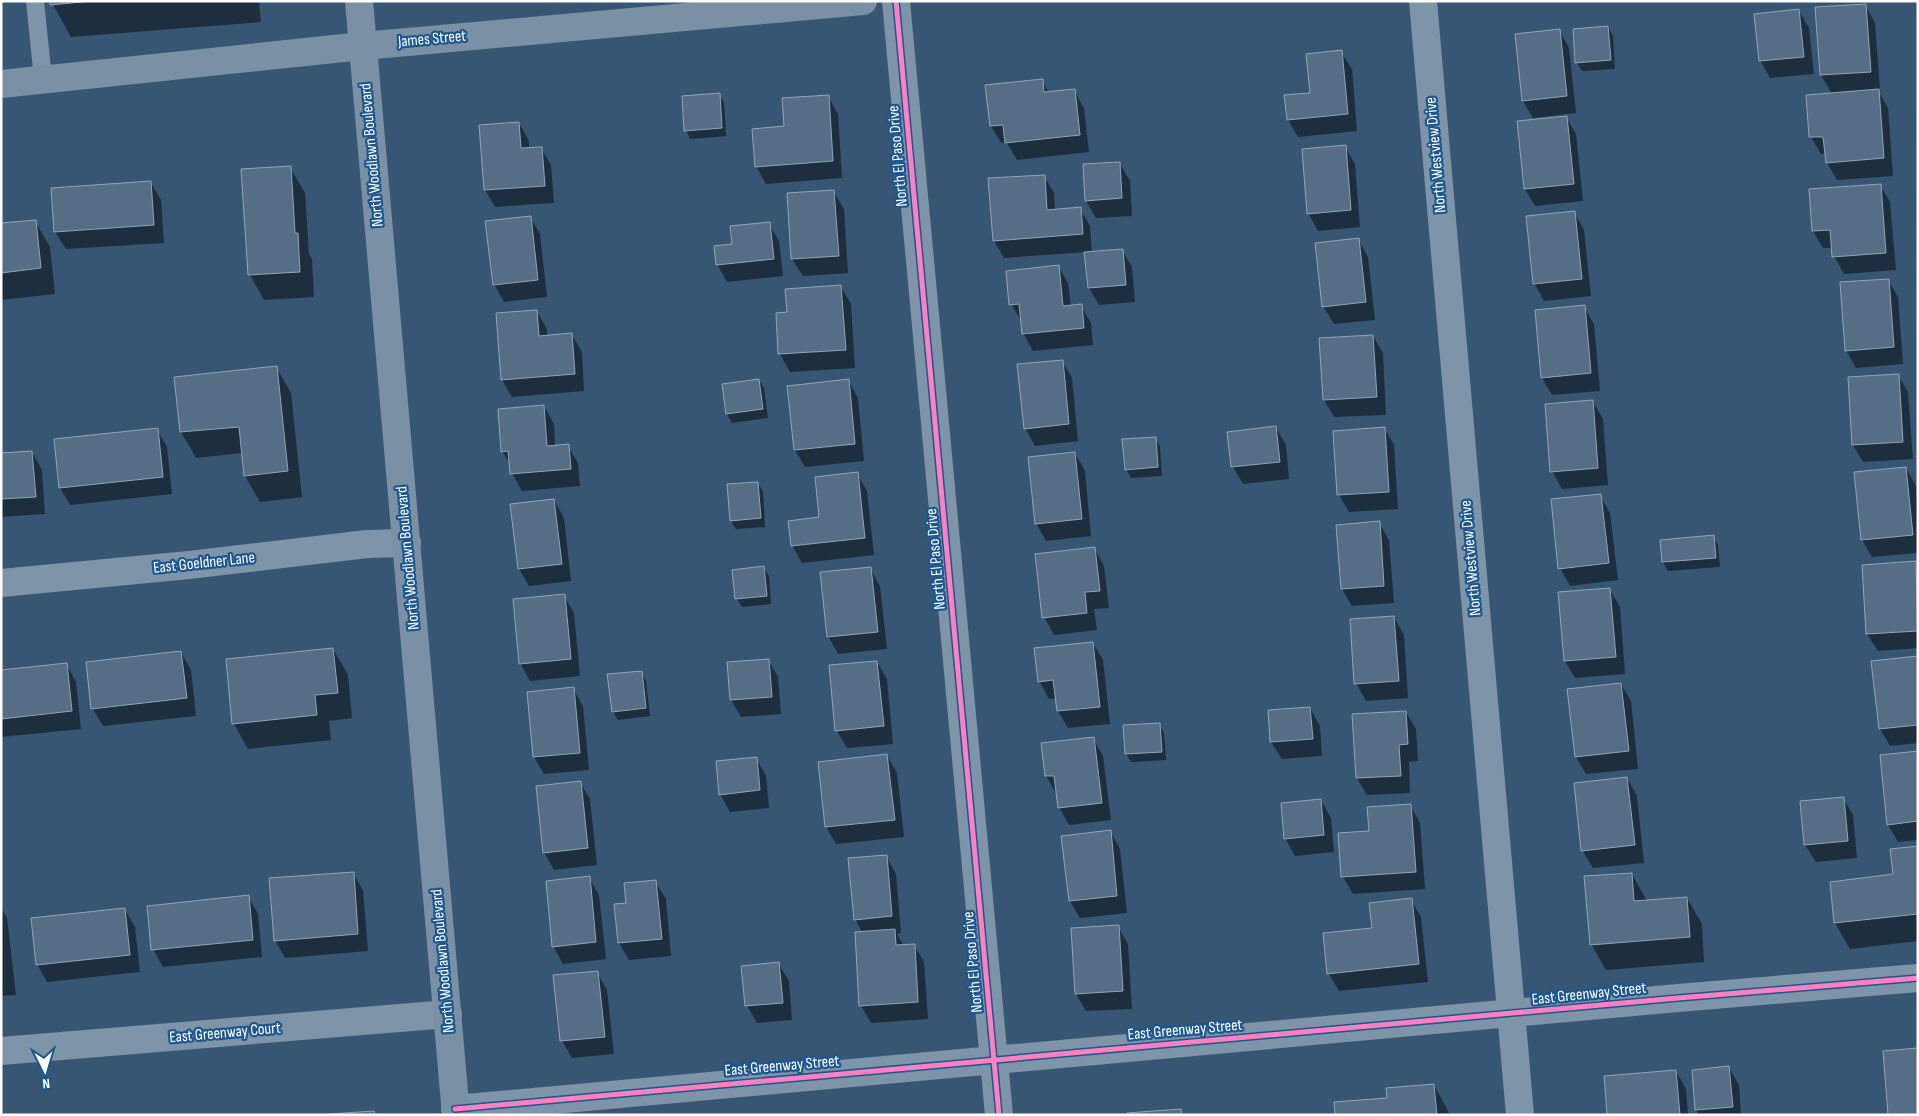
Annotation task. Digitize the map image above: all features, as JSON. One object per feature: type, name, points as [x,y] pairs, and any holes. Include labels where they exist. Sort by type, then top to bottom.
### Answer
[{"type":"street","name":"North Woodlawn Boulevard","points":[[359,1],[456,1112]]},
{"type":"street","name":"James Street","points":[[1,84],[363,46],[863,1]]},
{"type":"street","name":"North El Paso Drive","points":[[896,1],[999,1115]]},
{"type":"street","name":"North Westview Drive","points":[[1423,1],[1520,1115]]},
{"type":"street","name":"East Goeldner Lane","points":[[1,583],[189,565],[367,544],[407,543]]},
{"type":"street","name":"East Greenway Street","points":[[456,1112],[994,1060],[1918,978]]},
{"type":"street","name":"East Greenway Court","points":[[1,1051],[448,1014]]},
{"type":"lane","points":[[35,1],[43,79]]},
{"type":"building","points":[[50,1],[93,1],[50,5]]},
{"type":"building","points":[[1866,4],[1871,72],[1820,75],[1815,7]]},
{"type":"building","points":[[1799,9],[1804,57],[1759,61],[1754,14]]},
{"type":"building","points":[[1608,26],[1611,60],[1575,63],[1573,29]]},
{"type":"building","points":[[1560,29],[1567,96],[1522,101],[1515,34]]},
{"type":"building","points":[[1342,50],[1348,114],[1287,120],[1284,95],[1310,93],[1306,54]]},
{"type":"building","points":[[1043,79],[1044,92],[1075,89],[1080,135],[1005,143],[1003,125],[990,126],[985,85]]},
{"type":"building","points":[[1879,89],[1884,158],[1826,163],[1823,137],[1809,137],[1806,95]]},
{"type":"building","points":[[720,93],[722,128],[684,131],[682,96]]},
{"type":"building","points":[[829,95],[833,161],[755,167],[752,129],[784,126],[782,98]]},
{"type":"building","points":[[1567,116],[1574,184],[1524,189],[1517,121]]},
{"type":"building","points":[[519,122],[521,148],[542,147],[545,186],[484,190],[479,125]]},
{"type":"building","points":[[1346,145],[1351,210],[1307,214],[1302,149]]},
{"type":"building","points":[[1120,162],[1122,198],[1085,201],[1083,164]]},
{"type":"building","points":[[291,166],[295,233],[298,233],[300,272],[248,275],[241,169]]},
{"type":"building","points":[[1045,175],[1047,210],[1081,207],[1083,234],[993,241],[988,178]]},
{"type":"building","points":[[151,181],[154,225],[54,232],[51,188]]},
{"type":"building","points":[[1881,184],[1886,253],[1832,257],[1830,230],[1812,231],[1809,189]]},
{"type":"building","points":[[834,190],[839,256],[791,259],[787,193]]},
{"type":"building","points":[[1575,211],[1582,279],[1533,284],[1526,216]]},
{"type":"building","points":[[531,216],[538,280],[493,285],[485,221]]},
{"type":"building","points":[[36,220],[41,268],[1,273],[1,223]]},
{"type":"building","points":[[770,222],[774,259],[716,265],[714,246],[732,244],[730,226]]},
{"type":"building","points":[[1359,238],[1366,302],[1322,307],[1315,243]]},
{"type":"building","points":[[1123,249],[1126,285],[1088,288],[1084,252]]},
{"type":"building","points":[[1059,265],[1063,306],[1082,304],[1084,328],[1022,334],[1019,304],[1009,305],[1006,271]]},
{"type":"building","points":[[1889,279],[1894,347],[1845,351],[1840,282]]},
{"type":"building","points":[[841,285],[846,350],[778,354],[776,313],[787,312],[785,289]]},
{"type":"building","points":[[1585,305],[1591,373],[1541,378],[1535,310]]},
{"type":"building","points":[[537,310],[539,336],[572,333],[575,374],[501,380],[496,313]]},
{"type":"building","points":[[1373,335],[1377,397],[1323,400],[1319,338]]},
{"type":"building","points":[[1063,360],[1069,424],[1024,429],[1017,364]]},
{"type":"building","points":[[277,366],[288,471],[244,476],[239,427],[180,432],[174,377]]},
{"type":"building","points":[[1899,374],[1903,442],[1852,445],[1848,377]]},
{"type":"building","points":[[759,379],[763,409],[726,414],[722,384]]},
{"type":"building","points":[[849,379],[855,444],[794,450],[787,386]]},
{"type":"building","points":[[1593,400],[1598,468],[1550,472],[1545,404]]},
{"type":"building","points":[[544,405],[547,446],[569,444],[571,469],[510,474],[508,451],[501,452],[498,409]]},
{"type":"building","points":[[1276,426],[1280,462],[1231,467],[1227,432]]},
{"type":"building","points":[[1385,427],[1389,492],[1337,495],[1333,431]]},
{"type":"building","points":[[158,428],[163,477],[59,488],[54,439]]},
{"type":"building","points":[[1156,437],[1158,467],[1125,470],[1122,439]]},
{"type":"building","points":[[32,451],[36,497],[1,499],[1,453]]},
{"type":"building","points":[[1075,452],[1082,519],[1035,524],[1028,457]]},
{"type":"building","points":[[1906,467],[1913,535],[1861,540],[1854,472]]},
{"type":"building","points":[[858,472],[865,538],[791,546],[788,521],[819,517],[815,477]]},
{"type":"building","points":[[758,482],[761,518],[730,521],[727,484]]},
{"type":"building","points":[[1601,494],[1609,563],[1558,569],[1551,499]]},
{"type":"building","points":[[554,499],[562,564],[518,569],[510,504]]},
{"type":"building","points":[[1380,521],[1384,586],[1341,589],[1336,525]]},
{"type":"building","points":[[1714,535],[1716,558],[1662,562],[1660,540]]},
{"type":"building","points":[[1095,547],[1100,591],[1085,592],[1087,613],[1042,618],[1035,554]]},
{"type":"building","points":[[1916,561],[1918,631],[1866,634],[1862,565]]},
{"type":"building","points":[[764,566],[767,596],[735,599],[732,570]]},
{"type":"building","points":[[871,567],[878,632],[827,637],[820,572]]},
{"type":"building","points":[[1610,588],[1616,657],[1564,661],[1558,592]]},
{"type":"building","points":[[565,594],[571,659],[519,664],[513,599]]},
{"type":"building","points":[[1394,616],[1399,681],[1354,684],[1350,619]]},
{"type":"building","points":[[1093,642],[1100,707],[1057,711],[1053,680],[1038,682],[1034,648]]},
{"type":"building","points":[[333,648],[338,693],[315,695],[317,715],[232,724],[226,659]]},
{"type":"building","points":[[181,651],[187,698],[91,709],[86,662]]},
{"type":"building","points":[[1918,656],[1918,725],[1879,729],[1871,661]]},
{"type":"building","points":[[769,659],[772,697],[730,700],[727,662]]},
{"type":"building","points":[[877,661],[884,726],[835,731],[829,665]]},
{"type":"building","points":[[67,663],[72,711],[1,719],[1,670]]},
{"type":"building","points":[[642,671],[646,708],[612,712],[607,674]]},
{"type":"building","points":[[1621,683],[1629,751],[1575,757],[1567,689]]},
{"type":"building","points":[[574,687],[580,753],[533,757],[527,692]]},
{"type":"building","points":[[1310,707],[1313,739],[1270,742],[1268,710]]},
{"type":"building","points":[[1406,711],[1408,744],[1399,745],[1401,776],[1356,778],[1352,714]]},
{"type":"building","points":[[1160,723],[1162,752],[1125,754],[1123,725]]},
{"type":"building","points":[[1094,737],[1102,803],[1058,808],[1054,776],[1045,776],[1041,743]]},
{"type":"building","points":[[1918,751],[1918,821],[1887,825],[1880,755]]},
{"type":"building","points":[[887,754],[895,820],[825,827],[818,762]]},
{"type":"building","points":[[757,757],[760,790],[719,795],[716,761]]},
{"type":"building","points":[[1627,777],[1635,845],[1581,851],[1574,783]]},
{"type":"building","points":[[581,781],[588,848],[543,853],[536,786]]},
{"type":"building","points":[[1844,797],[1848,841],[1804,845],[1800,801]]},
{"type":"building","points":[[1321,799],[1324,835],[1284,839],[1281,803]]},
{"type":"building","points":[[1411,804],[1416,872],[1341,877],[1338,833],[1369,831],[1367,807]]},
{"type":"building","points":[[1111,830],[1117,896],[1069,901],[1061,836]]},
{"type":"building","points":[[1918,846],[1918,914],[1834,923],[1830,882],[1893,874],[1890,849]]},
{"type":"building","points":[[887,855],[892,916],[854,920],[848,858]]},
{"type":"building","points":[[354,872],[358,934],[274,941],[269,878]]},
{"type":"building","points":[[1632,873],[1634,901],[1687,897],[1690,937],[1590,945],[1584,876]]},
{"type":"building","points":[[590,876],[596,942],[552,947],[546,881]]},
{"type":"building","points":[[656,880],[662,939],[618,943],[614,904],[626,903],[624,883]]},
{"type":"building","points":[[249,895],[253,940],[151,950],[147,906]]},
{"type":"building","points":[[1412,898],[1419,964],[1327,974],[1323,933],[1372,928],[1369,903]]},
{"type":"building","points":[[125,908],[130,955],[36,965],[31,918]]},
{"type":"building","points":[[1119,925],[1123,991],[1075,994],[1071,928]]},
{"type":"building","points":[[895,929],[896,945],[915,944],[918,1002],[859,1006],[855,932]]},
{"type":"building","points":[[779,962],[783,1003],[745,1006],[741,966]]},
{"type":"building","points":[[598,971],[605,1037],[560,1041],[553,975]]},
{"type":"building","points":[[1918,1048],[1918,1115],[1888,1115],[1883,1051]]},
{"type":"building","points":[[1729,1066],[1733,1107],[1695,1110],[1692,1070]]},
{"type":"building","points":[[1676,1070],[1680,1115],[1607,1115],[1604,1076]]},
{"type":"building","points":[[1434,1084],[1437,1115],[1335,1115],[1334,1102],[1387,1098],[1386,1088]]},
{"type":"building","points":[[1181,1109],[1182,1115],[1127,1115],[1127,1113]]},
{"type":"building","points":[[374,1111],[375,1115],[315,1115]]},
{"type":"cycle path","points":[[896,1],[999,1115]]},
{"type":"cycle path","points":[[455,1109],[1918,978]]}]
